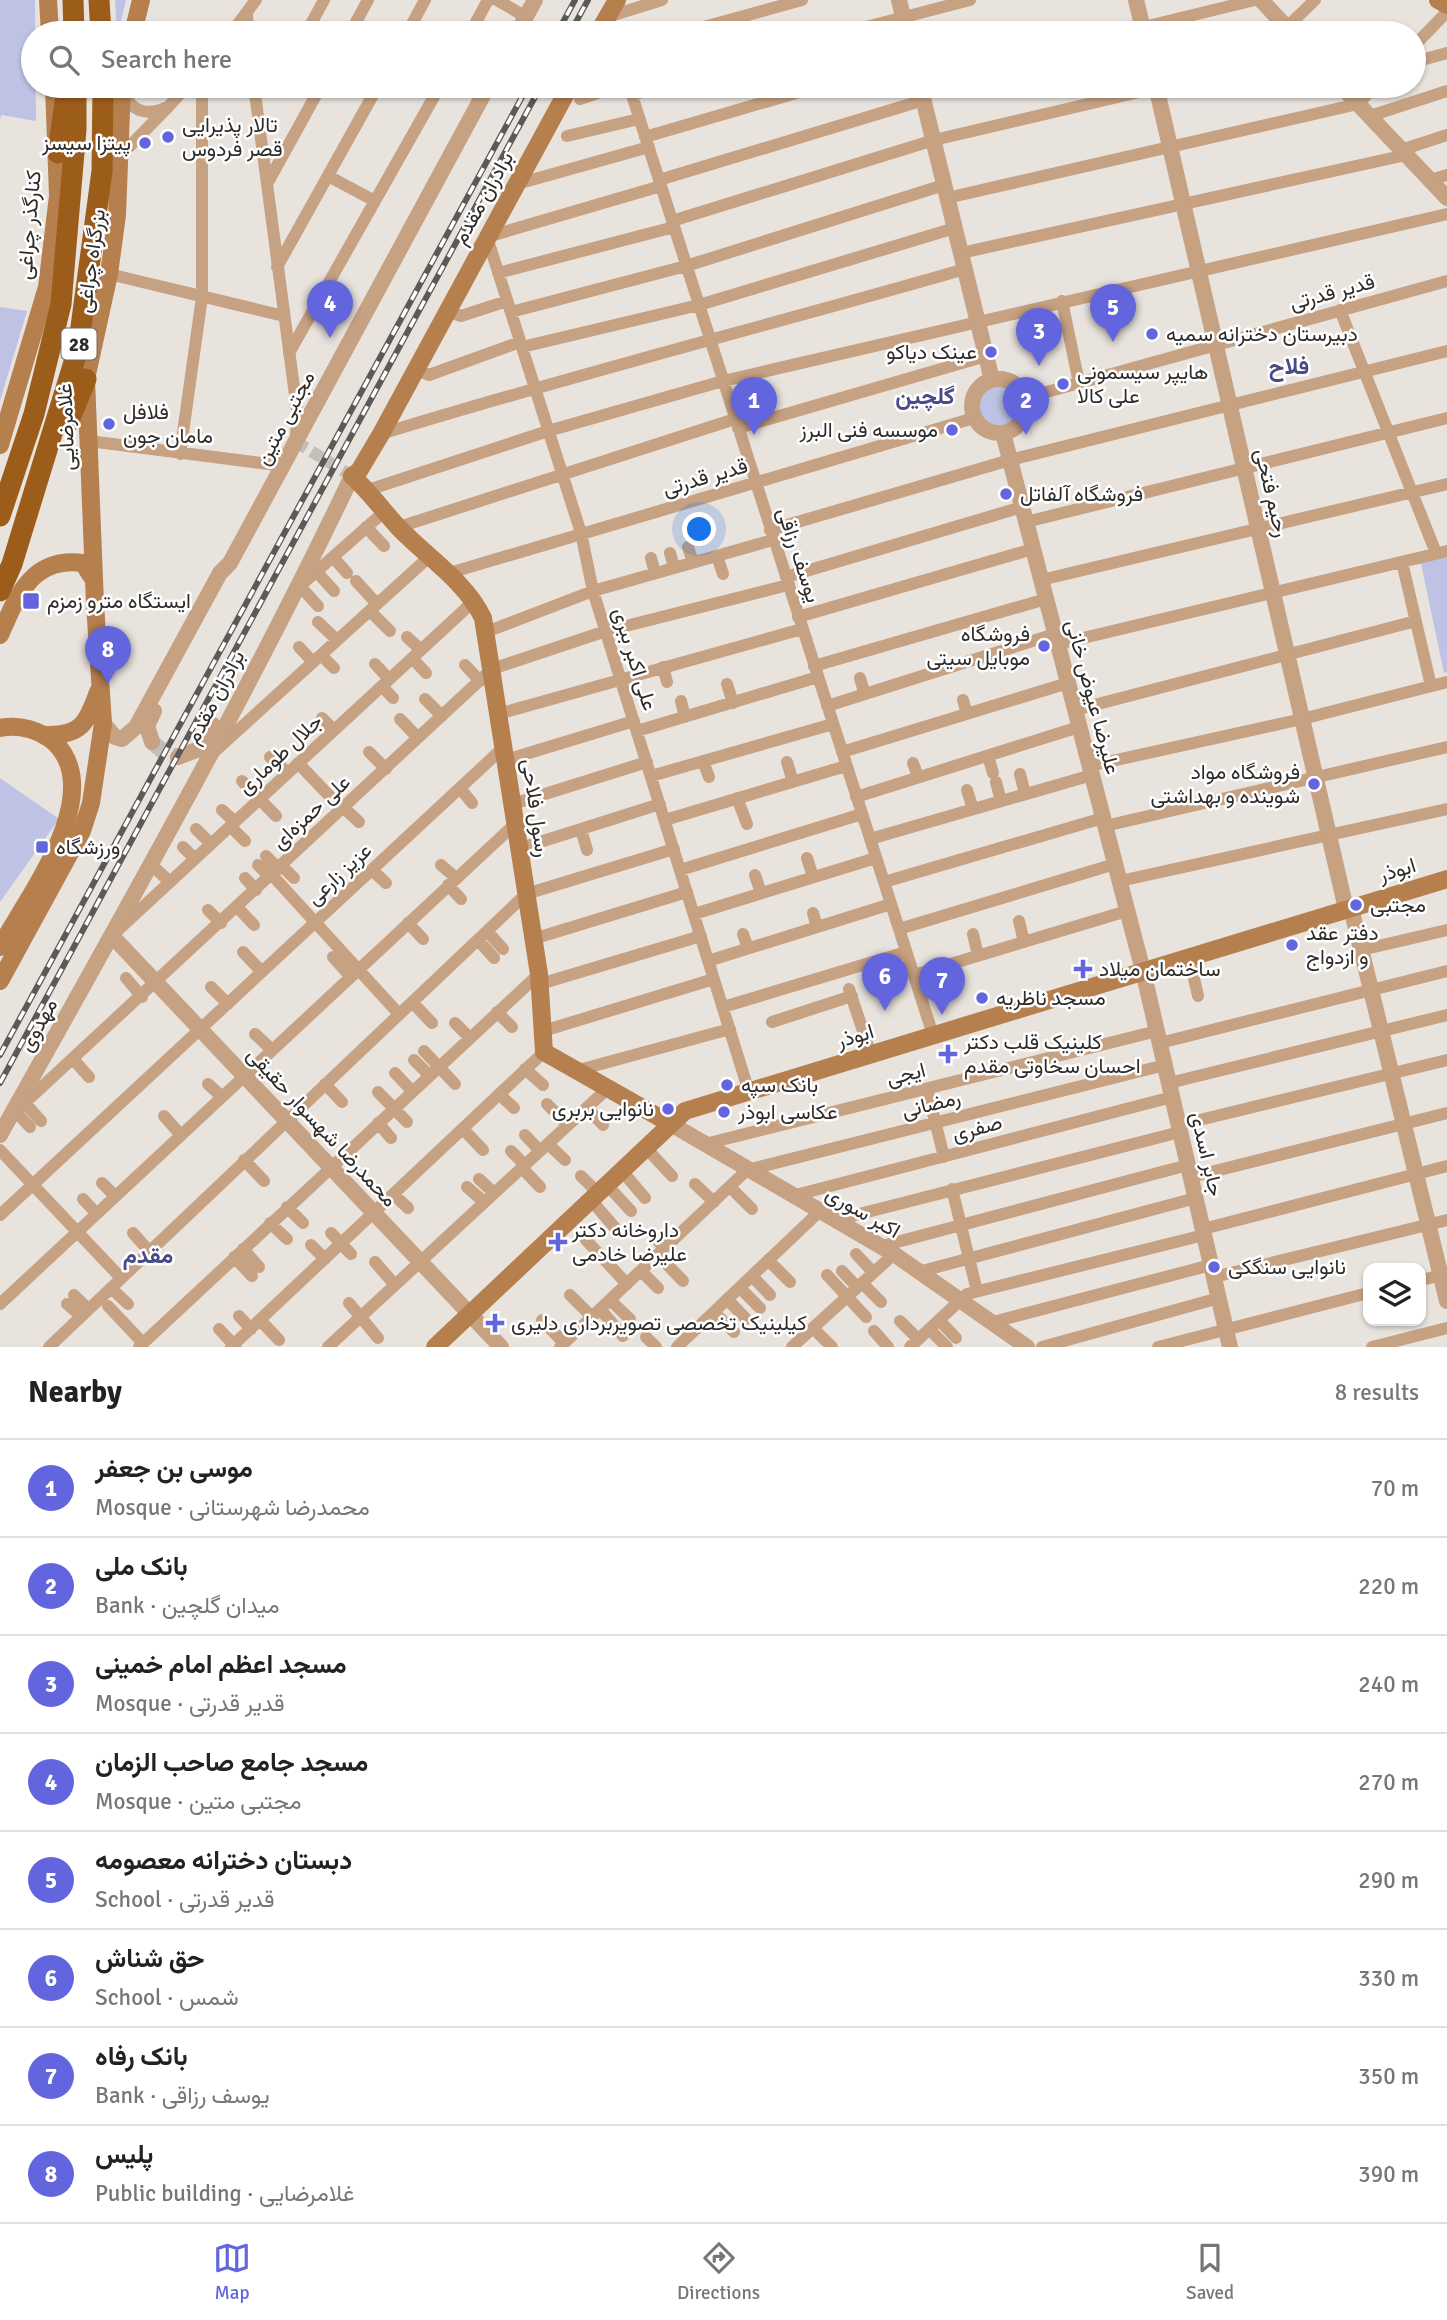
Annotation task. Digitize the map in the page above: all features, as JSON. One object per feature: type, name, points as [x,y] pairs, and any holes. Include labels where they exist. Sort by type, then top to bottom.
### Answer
[{"type":"highway","points":[[61,0],[62,21]]},
{"type":"highway","points":[[73,0],[74,21]]},
{"type":"highway","points":[[99,0],[100,21]]},
{"type":"highway","points":[[58,153],[64,98]]},
{"type":"highway","name":"بزرگراه چراغی","points":[[0,516],[34,414],[61,304],[74,166],[76,98]]},
{"type":"highway","name":"بزرگراه چراغی","points":[[0,591],[33,501],[79,349],[102,171],[103,98]]},
{"type":"highway","points":[[33,501],[86,379]]},
{"type":"highway","name":"بزرگراه چراغی","points":[[0,490],[25,422],[34,414]]},
{"type":"main road","points":[[48,0],[49,21]]},
{"type":"main road","points":[[136,21],[141,0]]},
{"type":"main road","points":[[609,16],[617,0]]},
{"type":"main road","points":[[1438,0],[1447,5]]},
{"type":"main road","name":"کنارگذر چراغی","points":[[0,445],[47,287],[58,196],[55,98]]},
{"type":"main road","name":"غلامرضایی","points":[[0,981],[82,831],[91,803],[103,723],[86,379],[109,274],[121,155],[122,98]]},
{"type":"main road","name":"برادران مقدم","points":[[352,477],[359,471],[558,98]]},
{"type":"main road","name":"برادران مقدم","points":[[514,183],[571,98]]},
{"type":"main road","name":"رسول فلاحی","points":[[352,477],[369,490],[399,527],[475,600],[484,618],[486,675],[498,714],[540,979],[544,1052]]},
{"type":"main road","points":[[0,635],[25,585],[53,564],[67,561],[83,563],[94,580]]},
{"type":"main road","points":[[1,727],[30,729],[46,735],[62,736],[85,723],[100,686]]},
{"type":"main road","points":[[0,947],[60,840],[74,795],[68,761],[46,735]]},
{"type":"main road","name":"ابوذر","points":[[435,1347],[685,1111],[1447,879]]},
{"type":"main road","points":[[544,1052],[671,1124]]},
{"type":"street","points":[[241,21],[256,0]]},
{"type":"street","points":[[313,21],[324,0]]},
{"type":"street","points":[[357,21],[368,0]]},
{"type":"street","points":[[414,21],[425,0]]},
{"type":"street","points":[[477,21],[488,0]]},
{"type":"street","points":[[496,0],[526,17]]},
{"type":"street","points":[[524,21],[535,0]]},
{"type":"street","points":[[609,16],[662,0]]},
{"type":"street","points":[[726,21],[802,0]]},
{"type":"street","points":[[871,21],[901,8],[970,0]]},
{"type":"street","points":[[1136,0],[1141,21]]},
{"type":"street","points":[[1179,21],[1255,0]]},
{"type":"street","points":[[1261,0],[1281,21]]},
{"type":"street","points":[[1297,21],[1315,0]]},
{"type":"street","points":[[1426,34],[1447,12]]},
{"type":"street","points":[[247,13],[247,21]]},
{"type":"street","points":[[1426,59],[1447,53]]},
{"type":"street","points":[[1426,98],[1447,91]]},
{"type":"street","points":[[128,98],[132,106],[141,112],[149,113],[167,107]]},
{"type":"street","points":[[121,155],[176,98]]},
{"type":"street","points":[[180,454],[202,297],[202,98]]},
{"type":"street","points":[[256,98],[297,410],[296,442]]},
{"type":"street","points":[[267,184],[314,98]]},
{"type":"street","points":[[276,267],[371,98]]},
{"type":"street","points":[[289,354],[433,98]]},
{"type":"street","name":"مجتبی متین","points":[[103,723],[115,737],[122,739],[130,735],[220,573],[230,563],[284,466],[482,98]]},
{"type":"street","name":"یوسف رزاقی","points":[[633,98],[933,1035]]},
{"type":"street","points":[[514,183],[783,98]]},
{"type":"street","points":[[484,235],[660,183],[907,98]]},
{"type":"street","points":[[923,98],[992,380]]},
{"type":"street","points":[[498,273],[673,224],[933,141],[1110,98]]},
{"type":"street","name":"رحیم فتحی","points":[[1161,98],[1170,147],[1329,836],[1371,989],[1428,1224],[1444,1274],[1447,1301]]},
{"type":"street","points":[[1353,98],[1447,198]]},
{"type":"street","points":[[446,310],[461,316],[686,266],[946,191],[1170,147],[1358,104],[1364,98]]},
{"type":"street","points":[[1370,116],[1425,98]]},
{"type":"street","points":[[568,136],[639,118]]},
{"type":"street","points":[[378,432],[534,387],[710,342],[963,261],[1404,152],[1447,135]]},
{"type":"street","points":[[1430,180],[1447,174]]},
{"type":"street","points":[[328,176],[375,201]]},
{"type":"street","points":[[369,490],[548,431],[723,381],[977,320],[1447,214]]},
{"type":"street","points":[[414,368],[429,375],[521,345],[699,305],[955,228]]},
{"type":"street","name":"علی اکبر ببری","points":[[484,235],[581,533],[593,590],[749,1092]]},
{"type":"street","points":[[109,274],[284,316]]},
{"type":"street","name":"قدیر قدرتی","points":[[1025,398],[1447,281]]},
{"type":"street","points":[[1062,301],[1079,383]]},
{"type":"street","points":[[827,706],[864,692],[886,679],[1442,552],[1412,494],[1340,310]]},
{"type":"street","points":[[486,632],[593,590],[717,556],[772,535],[1010,460],[1447,351]]},
{"type":"street","points":[[399,527],[562,472],[986,356]]},
{"type":"street","points":[[992,380],[1008,381],[1025,398],[1022,421],[1003,433],[986,430],[974,418],[974,395],[992,380]]},
{"type":"street","name":"قدیر قدرتی","points":[[446,574],[974,418]]},
{"type":"street","points":[[465,665],[486,675],[606,631],[696,602],[787,581],[1024,514],[1244,468],[1447,418]]},
{"type":"street","name":"علیرضا عیوض خانی","points":[[1003,433],[1143,971]]},
{"type":"street","points":[[89,441],[284,466]]},
{"type":"street","name":"برادران مقدم","points":[[112,936],[300,586],[352,477]]},
{"type":"street","points":[[1041,580],[1447,484]]},
{"type":"street","points":[[178,757],[194,752],[203,744],[280,606],[385,511]]},
{"type":"street","points":[[366,527],[384,546]]},
{"type":"street","points":[[688,547],[693,562]]},
{"type":"street","points":[[498,714],[663,667],[701,652],[1033,549]]},
{"type":"street","points":[[670,553],[674,567]]},
{"type":"street","points":[[717,556],[723,575]]},
{"type":"street","points":[[333,557],[390,631]]},
{"type":"street","points":[[209,757],[293,672],[329,655],[349,622],[374,608],[429,557]]},
{"type":"street","points":[[651,558],[655,573]]},
{"type":"street","points":[[1402,562],[1431,686]]},
{"type":"street","points":[[152,742],[148,726],[151,717],[229,579],[230,563]]},
{"type":"street","points":[[316,571],[334,591]]},
{"type":"street","points":[[300,586],[318,606]]},
{"type":"street","points":[[505,754],[685,717],[733,703],[816,672],[856,667],[1046,599]]},
{"type":"street","name":"جلال طوماری","points":[[112,936],[475,600]]},
{"type":"street","points":[[1075,710],[1416,621]]},
{"type":"street","points":[[318,622],[329,655]]},
{"type":"street","points":[[407,637],[426,673]]},
{"type":"street","points":[[299,647],[329,655]]},
{"type":"street","points":[[375,664],[393,698]]},
{"type":"street","points":[[663,667],[667,682]]},
{"type":"street","points":[[856,667],[864,692]]},
{"type":"street","name":"علی حمزه‌ای","points":[[17,1110],[142,997],[486,675]]},
{"type":"street","points":[[870,839],[1025,794],[1091,770],[1447,682]]},
{"type":"street","points":[[842,752],[943,714],[967,714],[1068,683]]},
{"type":"street","points":[[727,684],[733,703]]},
{"type":"street","points":[[1010,686],[1014,699]]},
{"type":"street","points":[[348,698],[358,708]]},
{"type":"street","points":[[425,699],[442,716]]},
{"type":"street","points":[[963,700],[967,714]]},
{"type":"street","points":[[681,701],[685,717]]},
{"type":"street","points":[[322,718],[324,740]]},
{"type":"street","points":[[400,719],[418,738]]},
{"type":"street","points":[[651,776],[833,724]]},
{"type":"street","points":[[856,797],[1079,727]]},
{"type":"street","points":[[884,882],[1104,822],[1316,779],[1447,747]]},
{"type":"street","points":[[369,752],[386,769]]},
{"type":"street","name":"عزیز زارعی","points":[[2,1208],[33,1184],[201,1030],[460,788],[505,754]]},
{"type":"street","points":[[988,756],[1002,801]]},
{"type":"street","points":[[270,757],[288,773]]},
{"type":"street","points":[[703,761],[709,777]]},
{"type":"street","points":[[513,804],[647,762]]},
{"type":"street","points":[[787,762],[793,782]]},
{"type":"street","points":[[298,763],[359,822]]},
{"type":"street","points":[[913,763],[918,778]]},
{"type":"street","points":[[665,820],[846,766]]},
{"type":"street","points":[[1020,774],[1025,794]]},
{"type":"street","points":[[242,781],[276,816]]},
{"type":"street","points":[[460,788],[472,803]]},
{"type":"street","points":[[967,790],[973,809]]},
{"type":"street","points":[[737,798],[747,824]]},
{"type":"street","points":[[519,849],[660,804]]},
{"type":"street","points":[[1119,881],[1447,809]]},
{"type":"street","points":[[222,810],[245,841]]},
{"type":"street","points":[[680,870],[862,814]]},
{"type":"street","points":[[0,1304],[514,824]]},
{"type":"street","points":[[196,829],[211,844]]},
{"type":"street","points":[[581,829],[587,850]]},
{"type":"street","points":[[183,847],[195,859]]},
{"type":"street","points":[[48,1347],[526,894],[674,849]]},
{"type":"street","points":[[807,858],[813,877]]},
{"type":"street","points":[[694,914],[876,858]]},
{"type":"street","points":[[262,860],[276,872],[354,972]]},
{"type":"street","points":[[899,929],[1115,864]]},
{"type":"street","points":[[442,865],[461,899]]},
{"type":"street","points":[[157,870],[170,882]]},
{"type":"street","points":[[372,870],[386,883]]},
{"type":"street","points":[[276,872],[294,878]]},
{"type":"street","points":[[755,875],[761,893]]},
{"type":"street","points":[[245,878],[256,890]]},
{"type":"street","points":[[533,939],[687,892]]},
{"type":"street","points":[[708,961],[891,904]]},
{"type":"street","points":[[237,907],[254,925]]},
{"type":"street","points":[[208,909],[221,923]]},
{"type":"street","points":[[914,975],[1127,911]]},
{"type":"street","points":[[813,914],[817,927]]},
{"type":"street","points":[[1019,921],[1024,942]]},
{"type":"street","points":[[408,923],[423,939]]},
{"type":"street","points":[[1361,950],[1447,930]]},
{"type":"street","points":[[743,934],[748,948]]},
{"type":"street","points":[[974,934],[978,956]]},
{"type":"street","points":[[483,935],[499,953]]},
{"type":"street","name":"محمدرضا شهسوار حقیقی","points":[[112,936],[501,1347]]},
{"type":"street","name":"مهدوی","points":[[0,1135],[17,1110],[112,936]]},
{"type":"street","points":[[108,1306],[141,1345],[181,1316],[238,1253],[330,1166],[498,1012],[540,979],[701,936]]},
{"type":"street","points":[[243,952],[262,972]]},
{"type":"street","points":[[723,1007],[906,952]]},
{"type":"street","points":[[333,957],[354,972],[399,1014]]},
{"type":"street","points":[[1189,957],[1198,996]]},
{"type":"street","name":"جابر اسدی","points":[[1143,971],[1230,1347]]},
{"type":"street","name":"ایجی","points":[[705,1144],[927,1089],[1447,971]]},
{"type":"street","points":[[126,978],[142,997]]},
{"type":"street","points":[[542,1031],[714,979]]},
{"type":"street","points":[[211,987],[228,1004]]},
{"type":"street","points":[[772,1022],[850,992],[871,1055]]},
{"type":"street","points":[[412,1002],[432,1023]]},
{"type":"street","points":[[498,1012],[512,1027]]},
{"type":"street","name":"صفری","points":[[792,1196],[944,1157],[1170,1090],[1447,1016]]},
{"type":"street","points":[[455,1023],[470,1038]]},
{"type":"street","points":[[574,1071],[730,1029]]},
{"type":"street","points":[[255,1034],[271,1049]]},
{"type":"street","points":[[219,1329],[234,1346],[326,1259],[346,1249],[374,1214],[544,1052]]},
{"type":"street","points":[[419,1055],[434,1071],[455,1084]]},
{"type":"street","points":[[73,1059],[89,1077]]},
{"type":"street","points":[[836,1220],[1179,1128],[1447,1060]]},
{"type":"street","name":"رمضانی","points":[[747,1170],[1165,1065]]},
{"type":"street","points":[[525,1069],[543,1085]]},
{"type":"street","points":[[395,1073],[412,1091]]},
{"type":"street","points":[[208,1084],[220,1096]]},
{"type":"street","points":[[325,1084],[342,1102]]},
{"type":"street","points":[[328,1347],[607,1089]]},
{"type":"street","points":[[927,1089],[944,1157]]},
{"type":"street","points":[[378,1092],[407,1122]]},
{"type":"street","points":[[499,1094],[514,1108]]},
{"type":"street","points":[[547,1104],[568,1125]]},
{"type":"street","points":[[587,1108],[603,1125]]},
{"type":"street","points":[[17,1110],[36,1124]]},
{"type":"street","points":[[797,1345],[873,1272],[888,1250],[961,1226],[1447,1113]]},
{"type":"street","points":[[164,1116],[180,1134]]},
{"type":"street","points":[[377,1123],[391,1138]]},
{"type":"street","name":"اکبر سوری","points":[[671,1124],[922,1271],[1026,1347]]},
{"type":"street","points":[[463,1129],[483,1150]]},
{"type":"street","points":[[525,1135],[565,1160]]},
{"type":"street","points":[[646,1148],[672,1176]]},
{"type":"street","points":[[0,1150],[121,1278]]},
{"type":"street","points":[[511,1151],[540,1187]]},
{"type":"street","points":[[244,1160],[264,1181]]},
{"type":"street","points":[[900,1321],[914,1343],[961,1299],[977,1291],[1447,1166]]},
{"type":"street","points":[[542,1320],[562,1345],[747,1170]]},
{"type":"street","points":[[622,1171],[645,1198]]},
{"type":"street","points":[[581,1176],[599,1193],[631,1211]]},
{"type":"street","points":[[479,1179],[489,1198]]},
{"type":"street","points":[[102,1183],[115,1196]]},
{"type":"street","points":[[695,1184],[714,1202]]},
{"type":"street","points":[[467,1187],[489,1198]]},
{"type":"street","points":[[730,1187],[752,1209]]},
{"type":"street","points":[[952,1189],[977,1291]]},
{"type":"street","points":[[599,1193],[617,1229]]},
{"type":"street","points":[[394,1195],[408,1208]]},
{"type":"street","points":[[922,1271],[1196,1198]]},
{"type":"street","points":[[83,1199],[96,1213]]},
{"type":"street","points":[[287,1207],[303,1223]]},
{"type":"street","points":[[683,1345],[727,1299],[820,1211]]},
{"type":"street","points":[[993,1322],[1447,1220]]},
{"type":"street","points":[[270,1223],[286,1239]]},
{"type":"street","points":[[133,1233],[149,1251]]},
{"type":"street","points":[[331,1233],[346,1249]]},
{"type":"street","points":[[653,1235],[661,1252],[683,1281]]},
{"type":"street","points":[[586,1240],[627,1284]]},
{"type":"street","points":[[311,1245],[326,1259]]},
{"type":"street","points":[[238,1253],[256,1271]]},
{"type":"street","points":[[856,1254],[873,1272]]},
{"type":"street","points":[[768,1260],[790,1282]]},
{"type":"street","points":[[374,1262],[396,1284]]},
{"type":"street","points":[[641,1271],[658,1288]]},
{"type":"street","points":[[842,1271],[881,1302]]},
{"type":"street","points":[[1426,1279],[1444,1274]]},
{"type":"street","points":[[827,1275],[866,1317]]},
{"type":"street","points":[[752,1276],[770,1295]]},
{"type":"street","points":[[111,1287],[128,1304]]},
{"type":"street","points":[[740,1288],[760,1308]]},
{"type":"street","points":[[1158,1347],[1226,1327],[1363,1294]]},
{"type":"street","points":[[570,1295],[630,1319]]},
{"type":"street","points":[[1042,1347],[1219,1298]]},
{"type":"street","points":[[70,1299],[84,1313]]},
{"type":"street","points":[[727,1299],[746,1319]]},
{"type":"street","points":[[348,1303],[378,1338]]},
{"type":"street","points":[[601,1309],[622,1336]]},
{"type":"street","points":[[714,1312],[733,1332]]},
{"type":"street","points":[[239,1317],[256,1324],[279,1340]]},
{"type":"street","points":[[934,1324],[952,1342]]},
{"type":"street","points":[[813,1328],[832,1347]]},
{"type":"street","points":[[1372,1347],[1447,1328]]},
{"type":"street","points":[[874,1331],[888,1347]]},
{"type":"street","points":[[646,1337],[656,1347]]},
{"type":"shaded area","points":[[0,0],[35,0],[35,21],[21,21],[21,98],[36,98],[36,121],[1,115],[0,121]]},
{"type":"shaded area","points":[[115,0],[126,0],[121,21],[116,21]]},
{"type":"shaded area","points":[[0,307],[27,311],[0,401]]},
{"type":"shaded area","points":[[999,385],[1008,386],[1015,391],[1020,398],[1020,416],[1015,423],[1008,428],[999,429],[990,428],[983,423],[978,416],[977,407],[978,398],[983,391],[990,386]]},
{"type":"shaded area","points":[[1447,553],[1447,672],[1444,673],[1420,559]]},
{"type":"shaded area","points":[[0,778],[59,819],[0,902]]},
{"type":"tunnel","points":[[296,442],[352,476]]},
{"type":"tunnel","points":[[152,742],[165,753],[178,757]]},
{"type":"railway","points":[[564,21],[575,0]]},
{"type":"railway","points":[[577,21],[588,0]]},
{"type":"railway","points":[[0,1055],[521,98]]},
{"type":"railway","points":[[0,1083],[534,98]]},
{"type":"place","name":"تالار پذیرایی قصر فردوس","points":[[168,137]]},
{"type":"place","name":"پیتزا سیسز","points":[[145,143]]},
{"type":"place","name":"دبیرستان دخترانه سمیه","points":[[1152,334]]},
{"type":"place","name":"مسجد جامع صاحب الزمان","points":[[330,338]]},
{"type":"place","name":"دبستان دخترانه معصومه","points":[[1113,342]]},
{"type":"place","name":"عینک دیاکو","points":[[991,352]]},
{"type":"place","name":"مسجد اعظم امام خمینی","points":[[1039,366]]},
{"type":"place","name":"هایپر سیسمونی علی کالا","points":[[1063,384]]},
{"type":"place","name":"فلافل مامان جون","points":[[109,424]]},
{"type":"place","name":"موسسه فنی البرز","points":[[952,430]]},
{"type":"place","name":"موسی بن جعفر","points":[[754,435]]},
{"type":"place","name":"بانک ملی","points":[[1026,435]]},
{"type":"place","name":"فروشگاه آلفاتل","points":[[1006,494]]},
{"type":"place","name":"ایستگاه مترو زمزم","points":[[31,601]]},
{"type":"place","name":"فروشگاه موبایل سیتی","points":[[1044,646]]},
{"type":"place","name":"پلیس","points":[[108,684]]},
{"type":"place","name":"فروشگاه مواد شوینده و بهداشتی","points":[[1314,784]]},
{"type":"place","name":"ورزشگاه","points":[[42,847]]},
{"type":"place","name":"مجتبی","points":[[1356,905]]},
{"type":"place","name":"دفتر عقد و ازدواج","points":[[1292,945]]},
{"type":"place","name":"ساختمان میلاد","points":[[1083,969]]},
{"type":"place","name":"مسجد ناظریه","points":[[982,998]]},
{"type":"place","name":"حق شناش","points":[[885,1011]]},
{"type":"place","name":"بانک رفاه","points":[[942,1015]]},
{"type":"place","name":"کلینیک قلب دکتر احسان سخاوتی مقدم","points":[[948,1054]]},
{"type":"place","name":"بانک سپه","points":[[727,1085]]},
{"type":"place","name":"نانوایی بربری","points":[[668,1109]]},
{"type":"place","name":"عکاسی ابوذر","points":[[724,1112]]},
{"type":"place","name":"داروخانه دکتر علیرضا خادمی","points":[[558,1242]]},
{"type":"place","name":"نانوایی سنگکی","points":[[1214,1267]]},
{"type":"place","name":"کیلینیک تخصصی تصویربرداری دلیری","points":[[495,1323]]},
{"type":"district","name":"فلاح","points":[[1289,366]]},
{"type":"district","name":"گلچین","points":[[925,396]]},
{"type":"district","name":"مقدم","points":[[148,1255]]}]
